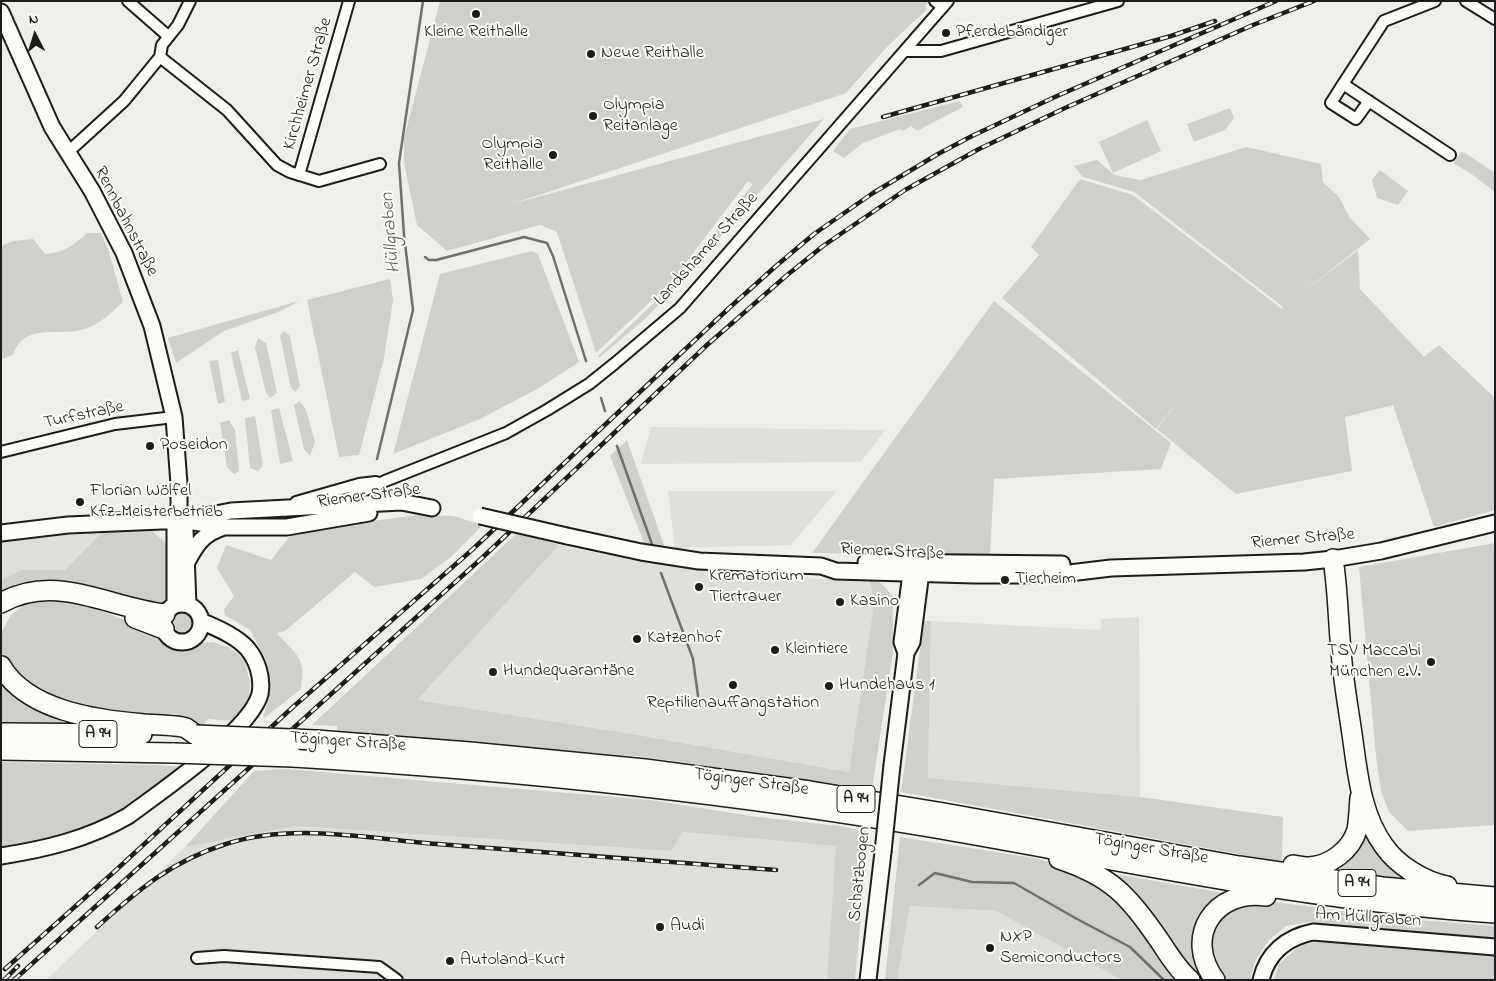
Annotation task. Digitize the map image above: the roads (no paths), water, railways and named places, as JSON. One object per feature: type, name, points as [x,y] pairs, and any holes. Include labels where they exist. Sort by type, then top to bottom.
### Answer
[{"type":"highway","points":[[1239,866],[1259,861],[1310,867],[1327,862],[1340,855],[1347,849],[1356,832],[1360,789],[1341,651],[1339,603],[1327,560]]},
{"type":"highway","points":[[1,603],[22,594],[38,590],[62,591],[135,609],[173,613]]},
{"type":"highway","points":[[1,618],[6,610],[22,594]]},
{"type":"highway","points":[[1,666],[5,673],[20,688],[32,696],[62,709],[127,723],[186,728],[196,735]]},
{"type":"highway","name":"Töginger Straße","points":[[1,733],[196,735],[316,740],[470,752],[645,769],[810,791],[1239,866],[1382,887],[1495,897]]},
{"type":"highway","name":"Töginger Straße","points":[[1,750],[293,757],[595,781],[747,799],[942,829],[1244,884],[1361,901],[1495,913]]},
{"type":"highway","points":[[1360,789],[1375,831],[1384,846],[1397,860],[1413,872],[1438,884],[1463,888],[1476,896]]},
{"type":"highway","points":[[992,839],[1004,848],[1049,855],[1076,864],[1105,879],[1129,899],[1175,963],[1190,980]]},
{"type":"highway","points":[[1215,980],[1208,970],[1202,954],[1202,937],[1206,923],[1225,902],[1244,896],[1260,895],[1335,905],[1361,901]]},
{"type":"street","points":[[128,1],[168,36]]},
{"type":"street","points":[[67,152],[124,101],[160,57],[162,45],[178,25],[190,1]]},
{"type":"street","name":"Kirchheimer Straße","points":[[299,176],[349,1]]},
{"type":"street","points":[[905,51],[941,51],[1118,1]]},
{"type":"street","points":[[1369,101],[1356,119],[1331,103],[1384,21],[1435,1]]},
{"type":"street","points":[[1466,1],[1495,19]]},
{"type":"street","name":"Landshamer Straße","points":[[287,527],[385,481],[506,433],[548,410],[589,384],[614,364],[680,308],[905,51],[942,3]]},
{"type":"street","name":"Rennbahnstraße","points":[[1,12],[42,105],[67,152],[92,191],[124,254],[152,326],[174,417],[182,521],[185,530],[187,563],[173,613]]},
{"type":"street","points":[[160,57],[227,110],[276,165],[299,176],[319,181],[380,164]]},
{"type":"street","points":[[1343,84],[1450,155]]},
{"type":"street","name":"Turfstraße","points":[[1,452],[115,424],[174,417]]},
{"type":"street","name":"Landshamer Straße","points":[[276,509],[359,484],[385,481]]},
{"type":"street","name":"Riemer Straße","points":[[1,533],[68,525],[148,521],[182,521],[224,527],[287,527],[382,511],[432,508],[401,502],[223,512],[182,521]]},
{"type":"street","name":"Riemer Straße","points":[[480,516],[641,552],[699,561],[821,566],[836,571],[877,572],[916,568]]},
{"type":"street","points":[[148,521],[163,532],[174,549]]},
{"type":"street","name":"Rennbahnstraße","points":[[173,613],[175,528],[182,521]]},
{"type":"street","name":"Riemer Straße","points":[[821,566],[836,562],[916,568],[974,575],[1062,574],[1111,568],[1327,560],[1398,547],[1495,523]]},
{"type":"street","points":[[187,563],[202,538],[224,527]]},
{"type":"street","name":"Schatzbogen","points":[[906,653],[902,642],[906,604],[916,568]]},
{"type":"street","name":"Schatzbogen","points":[[868,980],[906,653],[912,642],[916,568]]},
{"type":"street","points":[[877,572],[886,576],[894,584],[906,604]]},
{"type":"street","points":[[197,611],[200,627],[194,638],[183,642],[171,639],[173,613],[197,611]]},
{"type":"street","points":[[1,856],[56,846],[116,823],[194,766],[242,723],[253,709],[260,694],[261,678],[256,661],[246,647],[227,634],[200,627]]},
{"type":"street","name":"Am Hüllgraben","points":[[1261,980],[1263,971],[1276,950],[1301,934],[1313,932],[1495,947]]},
{"type":"street","points":[[197,958],[224,956],[379,967],[397,980]]},
{"type":"waterway","name":"Hüllgraben","points":[[377,459],[413,310],[404,235],[399,163],[423,1]]},
{"type":"waterway","points":[[425,257],[429,260],[436,260],[524,237],[547,243],[553,256],[586,361]]},
{"type":"waterway","points":[[601,398],[605,411]]},
{"type":"waterway","points":[[617,446],[653,547]]},
{"type":"waterway","points":[[661,573],[693,659],[698,696]]},
{"type":"waterway","points":[[919,885],[935,873],[972,882],[1014,883],[1130,947],[1164,980]]},
{"type":"railway","points":[[5,969],[115,871],[293,707],[473,549],[728,309],[814,234],[873,193],[972,136],[1057,96],[1276,1]]},
{"type":"railway","points":[[14,980],[482,558],[707,345],[823,246],[905,190],[979,149],[1065,108],[1253,25],[1314,1]]},
{"type":"railway","points":[[883,117],[1171,36],[1215,21]]},
{"type":"railway","points":[[97,927],[127,900],[157,878],[189,859],[226,844],[252,837],[278,834],[331,834],[776,870]]},
{"type":"railway","points":[[4,980],[18,966]]},
{"type":"place","name":"Kleine Reithalle","points":[[476,14]]},
{"type":"place","name":"Pferdebändiger","points":[[946,33]]},
{"type":"place","name":"Neue Reithalle","points":[[591,54]]},
{"type":"place","name":"Olympia Reitanlage","points":[[593,116]]},
{"type":"place","name":"Olympia Reithalle","points":[[553,155]]},
{"type":"place","name":"Poseidon","points":[[150,446]]},
{"type":"place","name":"Florian Wölfel Kfz-Meisterbetrieb","points":[[80,502]]},
{"type":"place","name":"Tierheim","points":[[1005,580]]},
{"type":"place","name":"Krematorium Tiertrauer","points":[[699,587]]},
{"type":"place","name":"Kasino","points":[[840,602]]},
{"type":"place","name":"Katzenhof","points":[[637,639]]},
{"type":"place","name":"Kleintiere","points":[[775,650]]},
{"type":"place","name":"TSV Maccabi München e.V.","points":[[1431,662]]},
{"type":"place","name":"Hundequarantäne","points":[[493,672]]},
{"type":"place","name":"Reptilienauffangstation","points":[[733,685]]},
{"type":"place","name":"Hundehaus 1","points":[[829,686]]},
{"type":"place","name":"Audi","points":[[660,927]]},
{"type":"place","name":"NXP Semiconductors","points":[[990,948]]},
{"type":"place","name":"Autoland-Kurt","points":[[450,961]]}]
